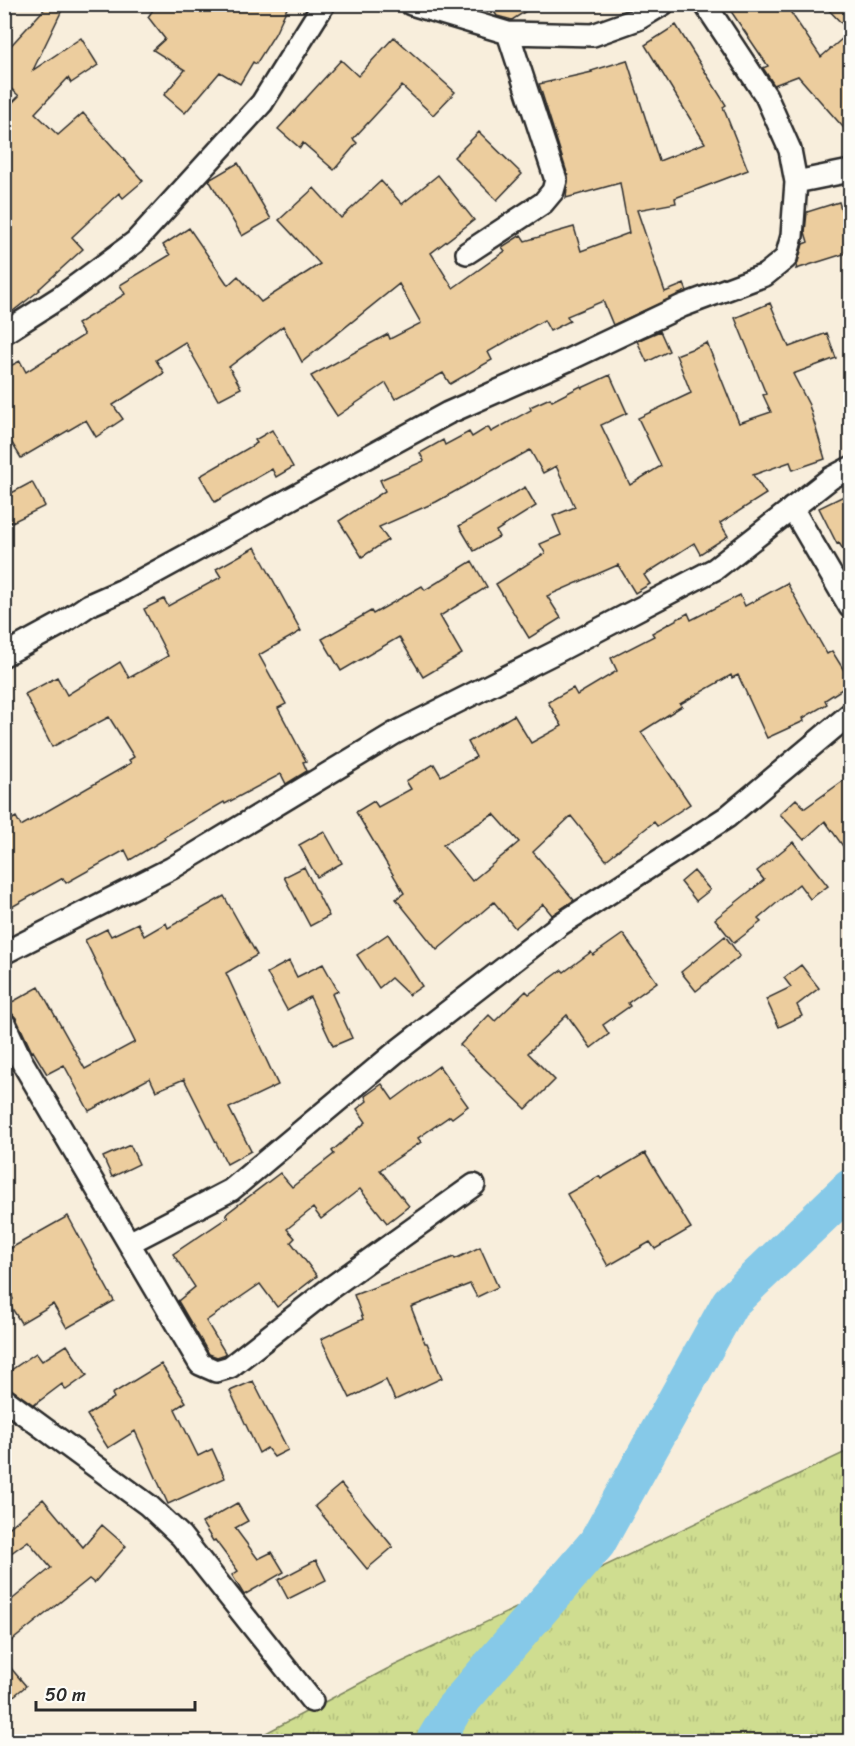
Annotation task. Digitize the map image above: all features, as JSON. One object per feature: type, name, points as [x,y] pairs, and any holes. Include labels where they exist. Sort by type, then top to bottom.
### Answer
[{"type":"street","points":[[4,333],[62,296],[135,242],[262,103],[324,4]]},
{"type":"street","points":[[411,4],[508,33],[593,35],[638,19],[663,4]]},
{"type":"street","points":[[4,655],[61,624],[89,605],[123,590],[448,413],[682,306],[765,275],[786,258],[792,236],[796,182],[790,150],[766,96],[705,4]]},
{"type":"street","points":[[467,253],[543,203],[554,191],[556,180],[508,33]]},
{"type":"street","points":[[796,182],[850,171]]},
{"type":"street","points":[[4,953],[172,868],[395,733],[715,569],[831,478],[850,468]]},
{"type":"street","points":[[792,508],[850,607]]},
{"type":"street","points":[[129,1243],[231,1190],[396,1052],[552,931],[727,817],[850,714]]},
{"type":"street","points":[[4,1023],[13,1066],[129,1243],[200,1364],[216,1371],[230,1367],[329,1289],[474,1185]]},
{"type":"street","points":[[4,1399],[148,1505],[181,1536],[312,1701]]},
{"type":"green space","points":[[850,1450],[850,1741],[249,1742],[387,1669]]},
{"type":"building","points":[[49,4],[65,4],[33,70],[81,38],[98,65],[71,83],[68,78],[35,113],[58,135],[83,113],[143,181],[123,198],[119,193],[72,237],[83,249],[40,290],[4,318],[4,111],[19,96],[4,82],[4,53]]},
{"type":"building","points":[[157,4],[289,4],[275,34],[256,64],[253,62],[240,84],[220,72],[185,113],[164,95],[185,70],[153,50],[165,39],[148,17]]},
{"type":"building","points":[[489,4],[537,4],[512,20],[497,16]]},
{"type":"building","points":[[726,4],[785,4],[821,57],[850,32],[850,135],[798,76],[774,85],[763,68],[768,66]]},
{"type":"building","points":[[823,4],[850,4],[850,32]]},
{"type":"building","points":[[676,25],[726,105],[723,107],[748,170],[675,198],[676,203],[637,210],[665,292],[684,284],[687,291],[613,325],[603,301],[567,316],[570,321],[550,331],[544,320],[488,352],[492,360],[450,384],[443,373],[395,399],[386,383],[337,416],[311,376],[388,334],[390,339],[421,323],[399,284],[302,362],[283,326],[229,367],[241,388],[218,400],[185,342],[156,360],[164,373],[113,405],[123,419],[96,437],[86,420],[21,458],[4,430],[4,369],[20,361],[26,372],[84,335],[77,324],[125,294],[120,285],[170,255],[163,245],[189,228],[228,285],[238,276],[261,302],[320,264],[279,220],[314,188],[341,218],[381,181],[402,204],[438,175],[474,220],[431,253],[453,288],[505,251],[502,247],[521,235],[525,241],[574,227],[581,251],[629,233],[620,183],[566,198],[568,176],[539,84],[592,72],[627,60],[659,161],[705,143],[645,45]]},
{"type":"building","points":[[394,37],[455,92],[433,115],[402,86],[353,139],[357,143],[334,170],[303,143],[300,148],[278,129],[341,60],[358,76]]},
{"type":"building","points":[[479,132],[522,174],[497,200],[454,157]]},
{"type":"building","points":[[238,163],[271,219],[242,236],[209,180]]},
{"type":"building","points":[[839,202],[850,239],[850,252],[796,269],[803,244],[808,242],[805,232],[807,212]]},
{"type":"building","points":[[770,303],[789,347],[827,333],[836,358],[793,374],[809,405],[825,459],[793,470],[790,462],[753,475],[766,494],[720,523],[728,536],[700,554],[694,543],[644,575],[650,584],[635,593],[618,565],[547,596],[561,618],[529,638],[496,584],[545,553],[540,544],[561,535],[553,516],[575,507],[556,466],[543,473],[530,450],[436,502],[379,527],[388,540],[362,557],[339,521],[385,491],[380,480],[424,461],[420,453],[443,440],[445,445],[469,432],[472,437],[488,427],[491,432],[531,410],[530,407],[550,398],[552,401],[581,386],[582,388],[610,375],[627,413],[601,425],[630,485],[661,466],[638,418],[691,393],[676,355],[707,343],[739,423],[771,412],[735,318]]},
{"type":"building","points":[[660,331],[669,351],[647,362],[637,341]]},
{"type":"building","points":[[272,430],[293,467],[276,477],[272,469],[215,502],[200,476],[257,443],[255,440]]},
{"type":"building","points":[[32,482],[45,506],[4,526],[4,497]]},
{"type":"building","points":[[525,487],[536,506],[496,531],[499,537],[474,551],[459,526]]},
{"type":"building","points":[[850,493],[850,560],[839,543],[837,544],[819,508]]},
{"type":"building","points":[[255,547],[301,631],[259,655],[286,704],[278,708],[306,761],[303,762],[307,771],[286,784],[281,774],[225,804],[224,802],[130,860],[125,850],[66,883],[63,878],[10,908],[4,898],[4,824],[16,817],[21,826],[131,763],[129,760],[134,757],[109,717],[52,747],[25,694],[57,677],[67,695],[120,662],[129,678],[168,656],[144,609],[164,599],[168,606],[221,577],[216,569]]},
{"type":"building","points":[[472,561],[487,587],[440,616],[462,654],[423,677],[399,637],[341,671],[322,639],[422,586],[425,590]]},
{"type":"building","points":[[787,583],[827,654],[832,651],[850,680],[850,684],[825,700],[827,704],[803,718],[804,721],[767,738],[738,675],[732,678],[731,675],[680,704],[682,706],[641,732],[690,804],[657,826],[654,822],[606,860],[571,816],[533,852],[574,900],[552,915],[543,904],[515,928],[494,902],[437,950],[396,899],[404,893],[356,812],[374,801],[378,807],[411,789],[406,781],[434,764],[441,776],[476,757],[468,742],[514,715],[531,743],[562,726],[548,702],[573,688],[577,695],[617,671],[611,658],[654,636],[652,633],[688,613],[691,620],[740,595],[745,606]],"holes":[[[494,814],[519,842],[472,881],[443,845]]]},
{"type":"building","points":[[850,776],[850,856],[825,821],[804,840],[780,814],[796,799],[805,808]]},
{"type":"building","points":[[324,831],[342,863],[317,877],[299,845]]},
{"type":"building","points":[[793,842],[828,886],[810,899],[799,884],[758,919],[761,922],[734,943],[715,919],[764,880],[757,871]]},
{"type":"building","points":[[304,867],[329,916],[310,926],[284,877]]},
{"type":"building","points":[[694,871],[710,890],[696,901],[681,882]]},
{"type":"building","points":[[224,896],[257,955],[226,973],[278,1085],[229,1108],[251,1151],[227,1164],[184,1079],[156,1091],[150,1078],[89,1111],[64,1065],[47,1074],[32,1052],[16,1018],[5,1006],[39,987],[85,1069],[135,1042],[85,940],[107,929],[111,936],[138,923],[144,936],[166,923],[168,928]]},
{"type":"building","points":[[388,934],[422,986],[409,995],[391,978],[379,988],[357,955]]},
{"type":"building","points":[[623,934],[657,982],[628,1003],[630,1006],[603,1025],[609,1034],[591,1048],[567,1015],[528,1053],[555,1080],[526,1109],[460,1045],[489,1015],[495,1021],[526,991],[529,994],[562,970],[564,972],[591,952],[593,955]]},
{"type":"building","points":[[725,936],[740,956],[696,991],[681,972]]},
{"type":"building","points":[[289,961],[297,977],[323,964],[338,991],[332,994],[352,1038],[333,1046],[310,997],[287,1010],[267,973]]},
{"type":"building","points":[[801,965],[819,988],[797,1005],[802,1016],[779,1027],[766,999],[791,987],[784,978]]},
{"type":"building","points":[[439,1066],[468,1106],[418,1138],[421,1142],[380,1170],[409,1206],[387,1223],[360,1189],[321,1219],[313,1208],[287,1229],[295,1238],[291,1242],[317,1276],[277,1307],[260,1284],[206,1321],[226,1354],[217,1357],[209,1354],[178,1301],[195,1287],[173,1254],[228,1217],[226,1214],[280,1173],[292,1187],[334,1154],[332,1151],[366,1122],[357,1109],[367,1101],[365,1096],[382,1084],[393,1100]]},
{"type":"building","points":[[130,1145],[139,1164],[112,1177],[103,1157]]},
{"type":"building","points":[[645,1153],[691,1228],[655,1249],[650,1242],[608,1266],[567,1194],[599,1176],[601,1179]]},
{"type":"building","points":[[68,1216],[114,1301],[67,1328],[53,1304],[21,1323],[8,1302],[13,1299],[4,1285],[4,1252]]},
{"type":"building","points":[[480,1247],[498,1287],[477,1297],[470,1284],[411,1307],[442,1378],[395,1400],[386,1380],[350,1398],[321,1339],[363,1319],[354,1295],[454,1257],[455,1259]]},
{"type":"building","points":[[67,1345],[87,1375],[66,1390],[62,1384],[34,1405],[11,1389],[4,1379],[4,1375],[36,1353],[42,1361]]},
{"type":"building","points":[[161,1364],[186,1402],[175,1409],[198,1456],[212,1449],[225,1478],[168,1504],[135,1431],[108,1448],[87,1415],[114,1398],[112,1394]]},
{"type":"building","points":[[253,1381],[288,1450],[274,1457],[267,1448],[259,1453],[230,1391]]},
{"type":"building","points":[[341,1484],[393,1547],[367,1569],[315,1506]]},
{"type":"building","points":[[43,1499],[83,1547],[102,1525],[126,1546],[94,1583],[89,1579],[4,1647],[4,1606],[51,1568],[28,1541],[4,1558],[4,1532]]},
{"type":"building","points":[[237,1503],[248,1521],[235,1528],[258,1559],[272,1552],[284,1572],[244,1595],[232,1575],[238,1571],[215,1540],[213,1541],[202,1523]]},
{"type":"building","points":[[316,1560],[326,1580],[288,1599],[278,1580]]},
{"type":"building","points":[[4,1660],[26,1686],[4,1704]]},
{"type":"waterway","points":[[434,1742],[453,1710],[597,1543],[730,1303],[850,1188]]}]
